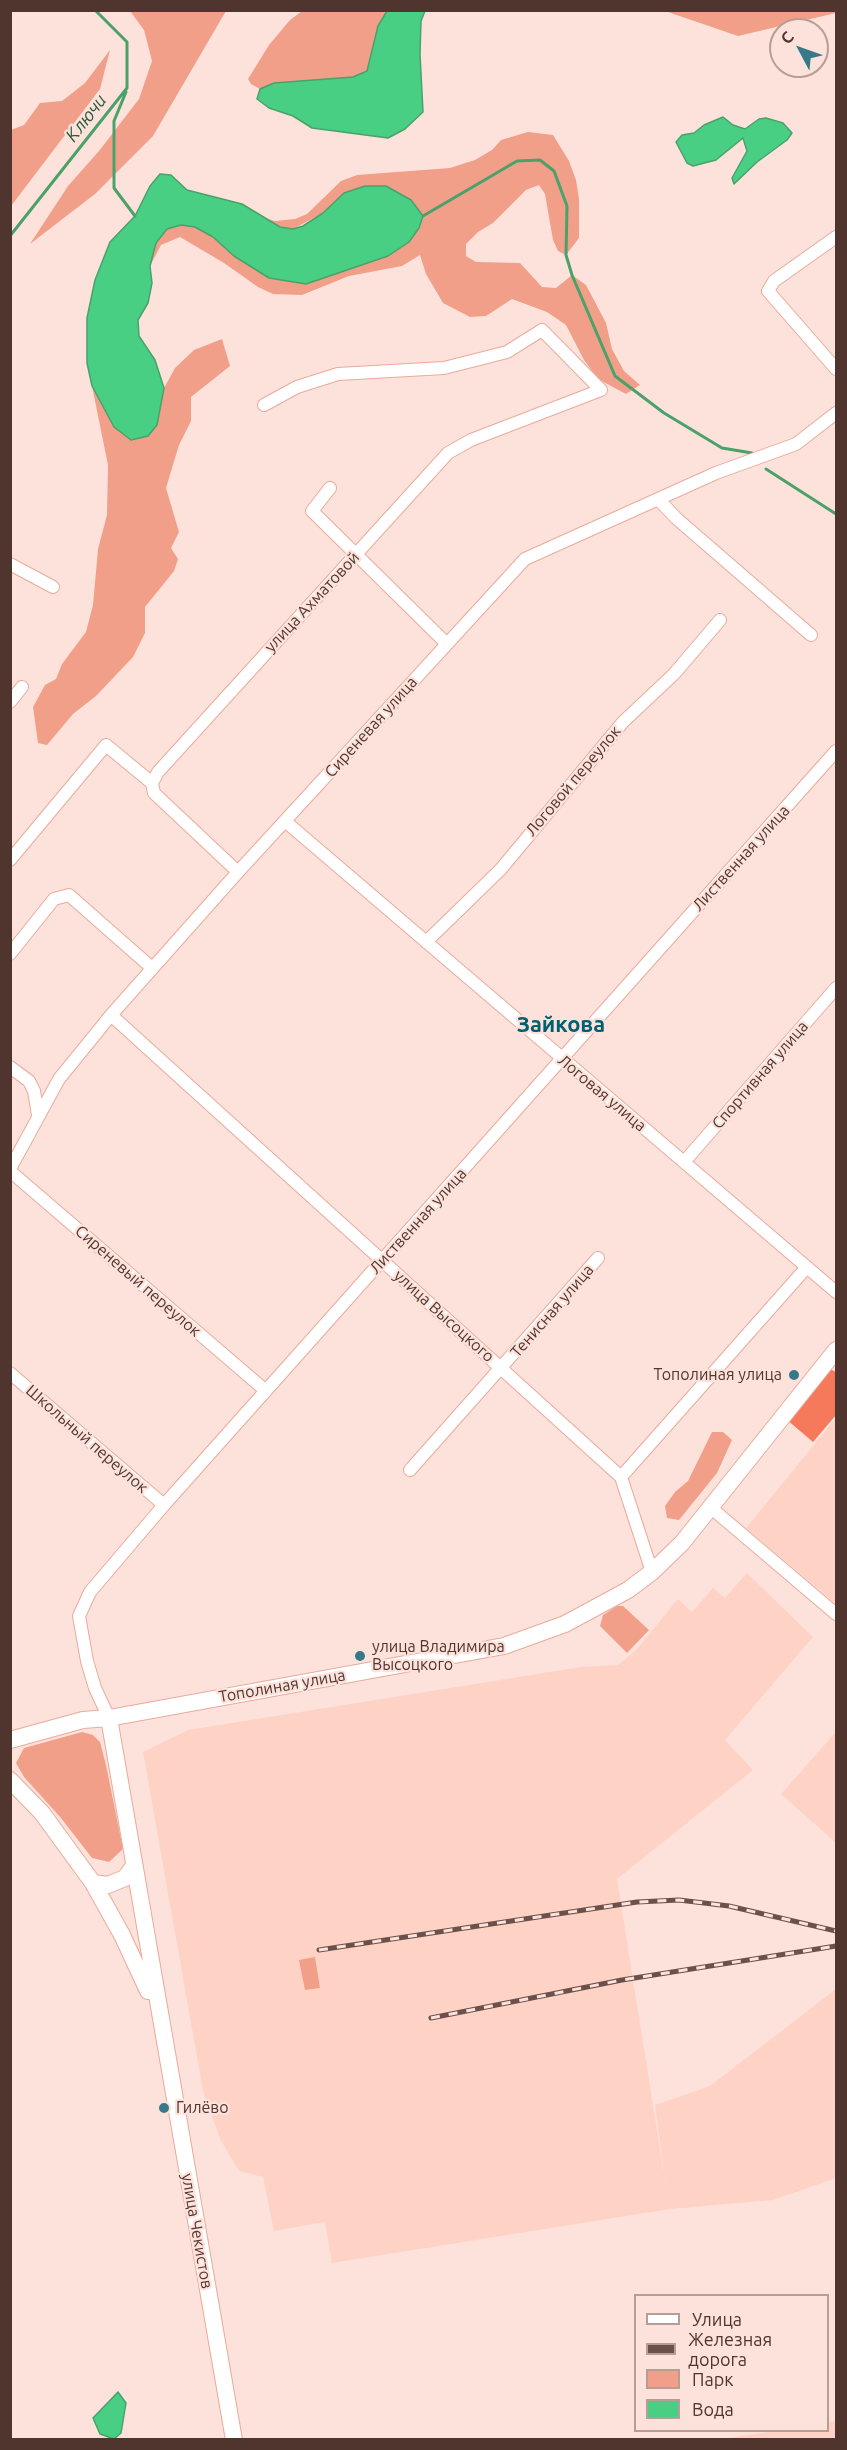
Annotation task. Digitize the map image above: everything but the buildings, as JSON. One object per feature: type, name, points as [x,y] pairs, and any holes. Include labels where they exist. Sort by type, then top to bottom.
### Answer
[{"type":"main road","name":"Тополиная улица","points":[[10,1740],[82,1720],[109,1718],[504,1646],[565,1624],[628,1590],[652,1572],[682,1543],[837,1350]]},
{"type":"main road","points":[[109,1718],[160,2022]]},
{"type":"main road","points":[[10,1780],[42,1813],[93,1883],[141,1974],[160,2022]]},
{"type":"main road","points":[[93,1883],[108,1885],[125,1878],[133,1867]]},
{"type":"main road","name":"улица Чекистов","points":[[160,2022],[234,2439]]},
{"type":"street","points":[[837,237],[774,281],[768,291],[837,369]]},
{"type":"street","name":"улица Ахматовой","points":[[152,783],[158,772],[222,700],[448,453],[471,440],[602,390],[542,330],[507,352],[444,368],[338,374],[297,387],[264,405]]},
{"type":"street","name":"Сиреневая улица","points":[[10,1170],[59,1079],[111,1015],[238,872],[525,559],[716,473],[796,444],[837,413]]},
{"type":"street","points":[[330,488],[312,511],[446,643]]},
{"type":"street","points":[[658,499],[676,518],[810,635]]},
{"type":"street","points":[[10,564],[53,587]]},
{"type":"street","name":"Логовой переулок","points":[[426,942],[501,869],[623,722],[674,674],[720,620]]},
{"type":"street","points":[[10,702],[22,687]]},
{"type":"street","points":[[10,860],[106,745],[152,783],[154,793],[238,872]]},
{"type":"street","name":"Лиственная улица","points":[[109,1718],[95,1689],[87,1661],[79,1616],[90,1592],[164,1505],[837,751]]},
{"type":"street","name":"Логовая улица","points":[[286,822],[837,1292]]},
{"type":"street","points":[[10,954],[54,899],[69,895],[152,968]]},
{"type":"street","name":"Спортивная улица","points":[[684,1162],[837,988]]},
{"type":"street","name":"улица Высоцкого","points":[[111,1015],[621,1477],[652,1572]]},
{"type":"street","points":[[10,1067],[29,1081],[34,1091],[38,1115]]},
{"type":"street","name":"Сиреневый переулок","points":[[10,1170],[266,1391]]},
{"type":"street","name":"Тенисная улица","points":[[410,1470],[502,1369],[598,1258]]},
{"type":"street","points":[[621,1477],[807,1266]]},
{"type":"street","name":"Школьный переулок","points":[[10,1373],[164,1505]]},
{"type":"street","points":[[710,1507],[837,1614]]},
{"type":"shaded area","points":[[828,1368],[836,1372],[836,1415],[813,1442],[786,1419]]},
{"type":"shaded area","points":[[836,1418],[836,1604],[746,1528]]},
{"type":"shaded area","points":[[747,1573],[813,1637],[725,1740],[753,1770],[617,1879],[667,2193],[655,2105],[710,2086],[836,1989],[836,2178],[773,2200],[670,2209],[332,2263],[325,2222],[274,2231],[263,2177],[239,2171],[220,2139],[203,2091],[143,1752],[188,1730],[581,1667],[618,1665],[636,1650],[678,1599],[692,1612],[713,1588],[725,1598]]},
{"type":"shaded area","points":[[836,1732],[836,1843],[781,1794]]},
{"type":"shaded area","points":[[836,2421],[836,2439],[720,2439],[769,2432],[829,2432],[829,2422]]},
{"type":"green space","points":[[836,10],[836,13],[815,18],[769,18],[769,29],[738,36],[665,11]]},
{"type":"green space","points":[[130,11],[226,11],[153,136],[95,194],[30,244],[68,186],[99,151],[139,99],[152,61],[144,30]]},
{"type":"green space","points":[[302,11],[387,11],[378,26],[367,71],[353,77],[274,83],[260,89],[251,84],[248,79],[269,45],[290,20]]},
{"type":"green space","points":[[110,50],[100,89],[11,206],[11,130],[24,125],[40,103],[62,101],[85,83]]},
{"type":"green space","points":[[528,132],[553,135],[569,161],[576,180],[579,199],[579,238],[566,255],[558,251],[553,240],[545,194],[539,185],[526,190],[493,223],[478,232],[466,244],[466,256],[476,262],[520,263],[542,287],[556,288],[572,275],[586,285],[606,323],[612,349],[624,371],[640,385],[626,394],[598,379],[584,360],[566,325],[547,312],[512,299],[486,316],[470,317],[443,303],[426,274],[420,255],[402,266],[349,276],[302,295],[273,294],[258,287],[224,263],[180,237],[161,245],[150,266],[156,243],[167,229],[181,225],[195,227],[213,237],[234,256],[269,278],[344,193],[323,213],[293,229],[279,227],[261,217],[275,221],[295,219],[307,214],[341,181],[357,175],[450,168],[475,160],[492,150],[501,140]]},
{"type":"green space","points":[[222,339],[230,366],[191,397],[191,421],[179,445],[166,488],[179,532],[171,548],[178,559],[174,571],[145,607],[145,633],[133,657],[96,696],[73,714],[47,745],[38,743],[33,707],[45,685],[56,679],[62,664],[86,632],[93,605],[98,549],[107,515],[108,465],[92,386],[114,427],[157,425],[164,388],[175,368],[194,350]]},
{"type":"green space","points":[[712,1432],[723,1432],[732,1440],[717,1473],[679,1520],[667,1518],[665,1506],[675,1492],[688,1481]]},
{"type":"green space","points":[[617,1606],[623,1606],[649,1630],[627,1653],[600,1626],[603,1615]]},
{"type":"green space","points":[[82,1732],[93,1735],[100,1742],[106,1765],[123,1849],[109,1862],[92,1858],[61,1818],[24,1777],[16,1763],[24,1748]]},
{"type":"green space","points":[[315,1957],[320,1988],[305,1990],[299,1960]]},
{"type":"water","points":[[387,11],[425,11],[421,21],[420,54],[423,112],[405,129],[388,138],[312,128],[293,116],[269,108],[257,99],[260,89],[274,83],[353,77],[367,71],[378,26]]},
{"type":"water","points":[[723,117],[733,125],[745,129],[759,119],[766,118],[783,123],[792,133],[787,140],[757,162],[734,184],[732,178],[747,151],[743,138],[716,160],[693,166],[687,163],[676,142],[682,135],[694,133],[704,125]]},
{"type":"water","points":[[160,174],[171,175],[187,190],[242,204],[280,227],[293,229],[303,226],[323,213],[344,193],[365,186],[386,186],[411,200],[423,216],[419,228],[409,242],[388,256],[306,284],[269,278],[234,256],[213,237],[195,227],[181,225],[167,229],[156,243],[150,266],[152,283],[148,303],[138,320],[139,336],[155,360],[164,388],[157,425],[148,436],[131,440],[114,427],[92,386],[87,363],[87,318],[95,280],[110,242],[135,216],[150,186]]},
{"type":"water","points":[[118,2392],[126,2403],[121,2433],[114,2439],[100,2434],[93,2418]]},
{"type":"waterway","name":"Ключи","points":[[10,236],[127,88],[127,42],[95,10]]},
{"type":"waterway","points":[[126,92],[114,121],[114,188],[135,216]]},
{"type":"waterway","points":[[423,216],[517,161],[540,160],[554,171],[567,206],[566,255],[572,275],[615,376],[664,413],[722,448],[752,453]]},
{"type":"waterway","points":[[766,469],[836,514]]},
{"type":"railway","points":[[319,1950],[637,1902],[679,1900],[729,1906],[836,1931]]},
{"type":"railway","points":[[431,2018],[622,1980],[836,1946]]},
{"type":"place","name":"Тополиная улица","points":[[794,1375]]},
{"type":"place","name":"улица Владимира Высоцкого","points":[[360,1656]]},
{"type":"place","name":"Гилёво","points":[[164,2108]]},
{"type":"district","name":"Зайкова","points":[[561,1025]]}]
